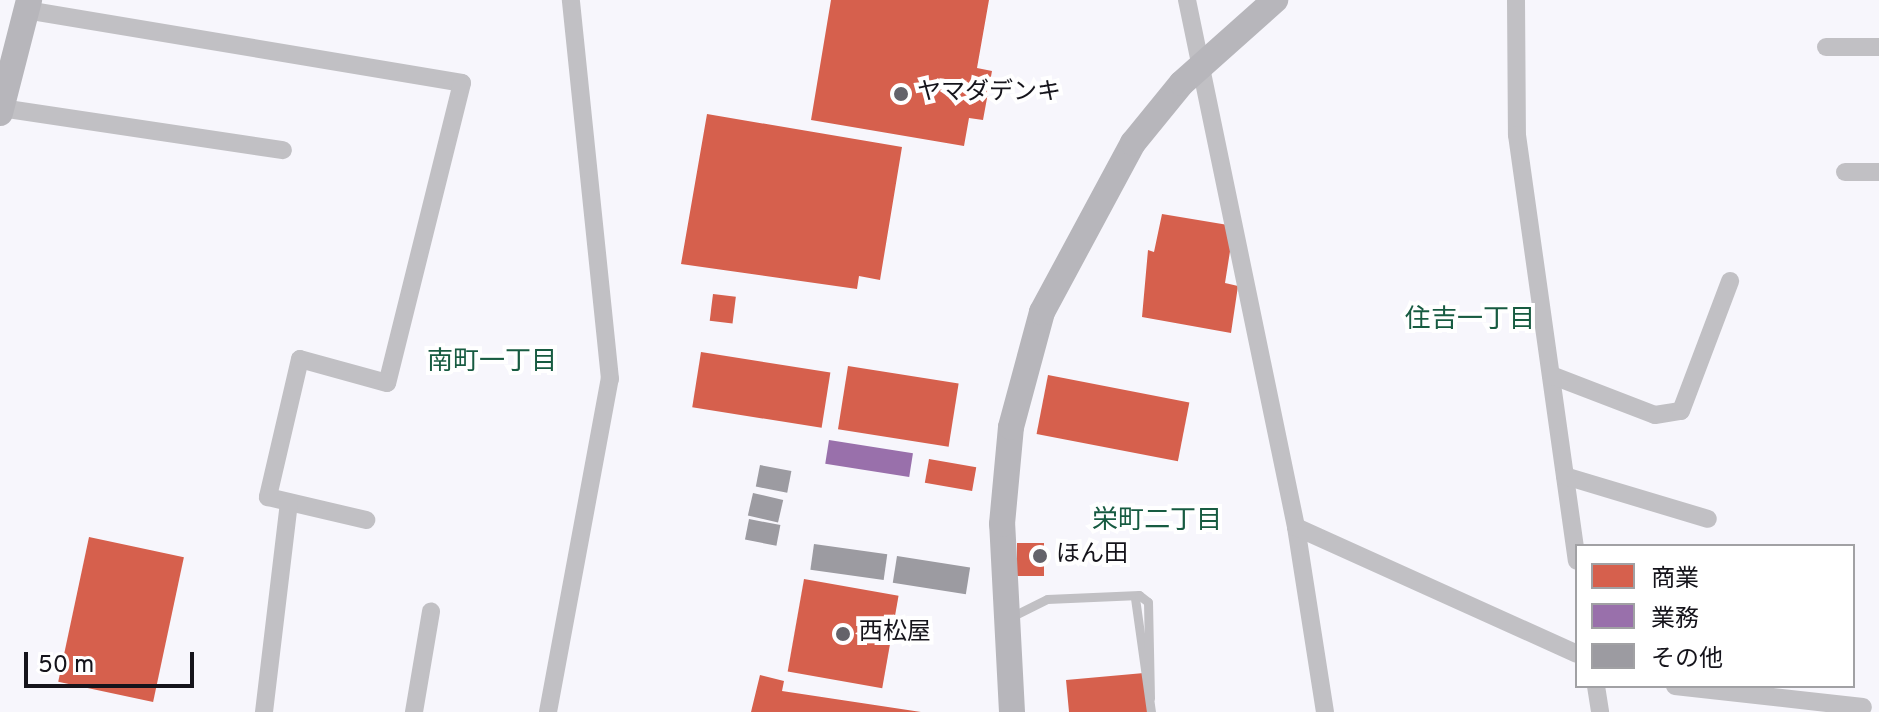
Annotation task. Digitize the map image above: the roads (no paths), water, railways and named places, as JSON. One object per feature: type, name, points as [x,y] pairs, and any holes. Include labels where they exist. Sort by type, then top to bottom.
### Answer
[{"type":"street","points":[[548,712],[610,379],[571,0]]},
{"type":"street","points":[[1187,0],[1296,527],[1325,712]]},
{"type":"street","points":[[1012,712],[1002,524],[1011,427],[1042,312],[1125,156],[1201,66],[1275,0]]},
{"type":"street","points":[[1516,0],[1517,135],[1575,547]]},
{"type":"street","points":[[283,150],[1,110],[7,57],[27,5],[462,83],[387,383],[300,359],[268,497],[366,520]]},
{"type":"street","points":[[1826,47],[1879,47]]},
{"type":"street","points":[[1845,172],[1879,172]]},
{"type":"street","points":[[1551,375],[1655,415],[1681,411],[1730,281]]},
{"type":"street","points":[[1565,476],[1708,519]]},
{"type":"street","points":[[264,712],[289,502]]},
{"type":"street","points":[[1296,527],[1575,653]]},
{"type":"street","points":[[414,712],[431,611]]},
{"type":"street","points":[[1596,688],[1600,712]]},
{"type":"street","points":[[1693,688],[1863,707]]},
{"type":"lane","points":[[1006,618],[1022,617],[1047,599],[1132,596],[1141,603],[1151,712]]},
{"type":"place","name":"ヤマダデンキ","points":[[901,94]]},
{"type":"place","name":"ほん田","points":[[1040,556]]},
{"type":"place","name":"西松屋","points":[[843,634]]},
{"type":"district","name":"住吉一丁目","points":[[1470,321]]},
{"type":"district","name":"南町一丁目","points":[[492,363]]},
{"type":"district","name":"栄町二丁目","points":[[1157,522]]}]
